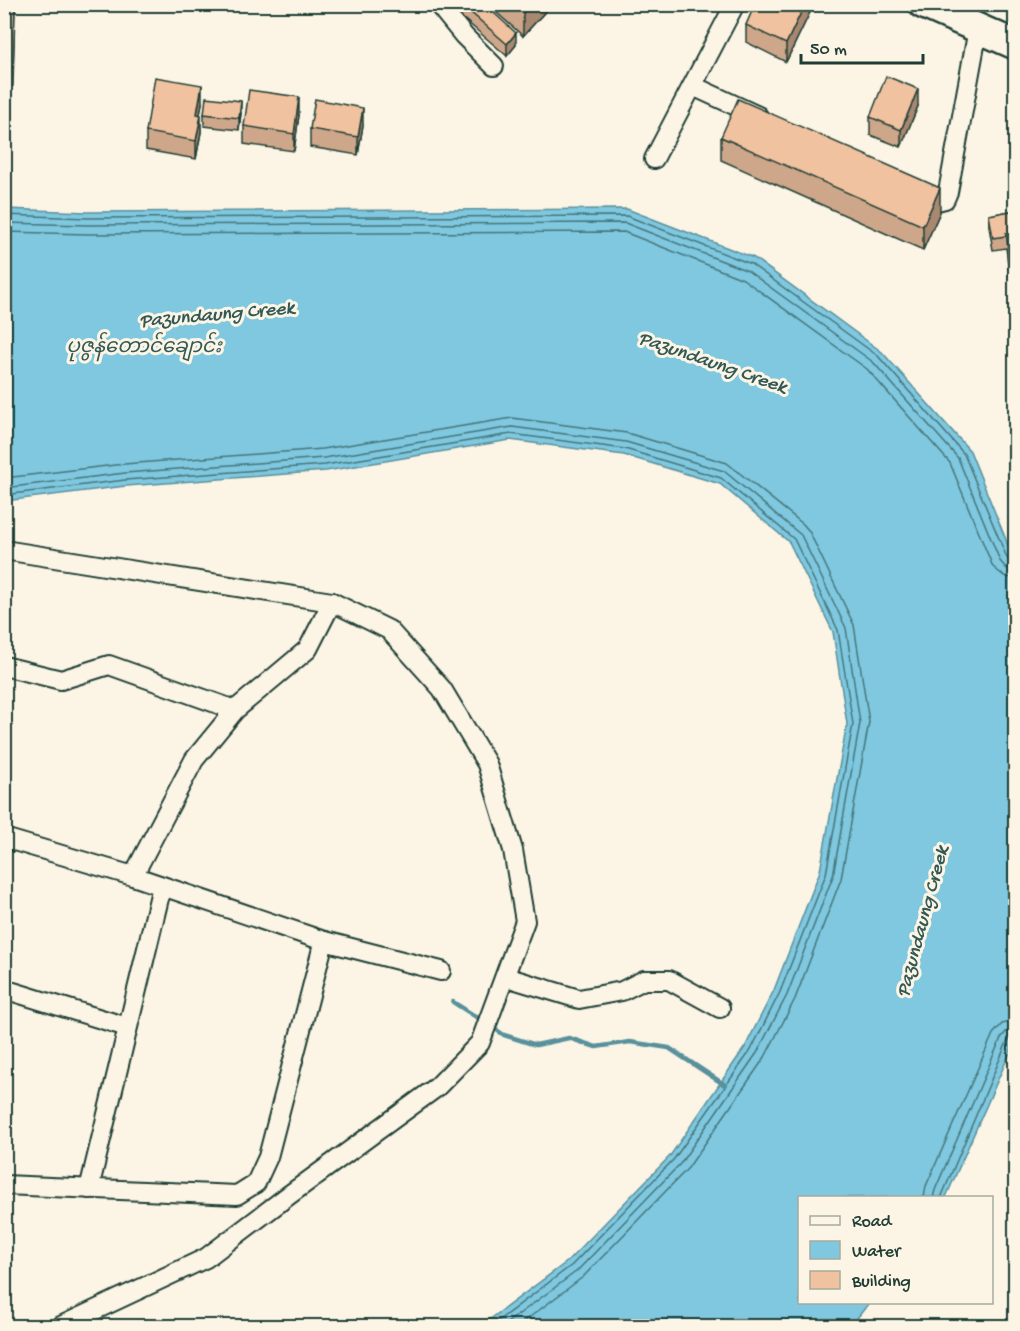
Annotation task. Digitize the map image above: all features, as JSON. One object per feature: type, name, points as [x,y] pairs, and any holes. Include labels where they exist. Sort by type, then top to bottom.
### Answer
[{"type":"main road","points":[[926,5],[1016,45]]},
{"type":"street","points":[[438,4],[494,66]]},
{"type":"street","points":[[654,159],[735,4]]},
{"type":"street","points":[[905,186],[937,201],[945,199],[978,29]]},
{"type":"street","points":[[693,86],[777,125]]},
{"type":"street","points":[[4,550],[332,602],[389,630],[442,689],[487,764],[513,850],[525,921],[480,1043],[437,1088],[206,1258],[61,1326]]},
{"type":"street","points":[[133,876],[194,760],[235,710],[308,649],[332,602]]},
{"type":"street","points":[[4,666],[61,680],[109,665],[235,710]]},
{"type":"street","points":[[4,838],[133,876],[324,941],[441,971]]},
{"type":"street","points":[[89,1189],[162,886]]},
{"type":"street","points":[[4,1185],[237,1195],[256,1183],[268,1157],[324,941]]},
{"type":"street","points":[[506,977],[579,999],[622,991],[644,980],[669,980],[720,1008]]},
{"type":"street","points":[[4,989],[127,1027]]},
{"type":"water","name":"ပုဇွန်တောင်ချောင်း","points":[[5,209],[88,212],[627,209],[754,258],[882,352],[970,451],[1015,562],[1015,1031],[1011,1050],[946,1196],[798,1196],[798,1304],[868,1304],[851,1326],[481,1326],[568,1261],[670,1156],[745,1047],[774,990],[820,871],[847,724],[833,632],[789,542],[720,484],[624,455],[510,440],[326,471],[126,486],[5,501]]},
{"type":"building","points":[[461,4],[484,4],[516,33],[507,44]]},
{"type":"building","points":[[514,4],[531,4],[523,13]]},
{"type":"building","points":[[755,4],[805,4],[786,44],[746,25]]},
{"type":"building","points":[[4,6],[15,6],[13,68],[4,68]]},
{"type":"building","points":[[886,76],[918,89],[901,130],[870,117]]},
{"type":"building","points":[[155,77],[202,85],[197,114],[201,115],[196,141],[146,132]]},
{"type":"building","points":[[249,90],[299,97],[294,134],[244,126]]},
{"type":"building","points":[[206,97],[241,101],[239,118],[204,114]]},
{"type":"building","points":[[315,99],[363,108],[358,137],[310,129]]},
{"type":"building","points":[[738,99],[940,188],[923,226],[721,137]]},
{"type":"building","points":[[1016,210],[1016,232],[993,238],[989,215]]},
{"type":"building","points":[[1016,232],[1016,262],[1010,262],[1006,233]]},
{"type":"waterway","points":[[453,1002],[484,1022]]},
{"type":"waterway","points":[[491,1026],[504,1035],[536,1045],[569,1038],[596,1047],[630,1042],[669,1048],[725,1085]]},
{"type":"water label","name":"Pazundaung Creek","points":[[217,316]]},
{"type":"water label","name":"Pazundaung Creek","points":[[712,364]]},
{"type":"water label","name":"Pazundaung Creek","points":[[924,922]]}]
